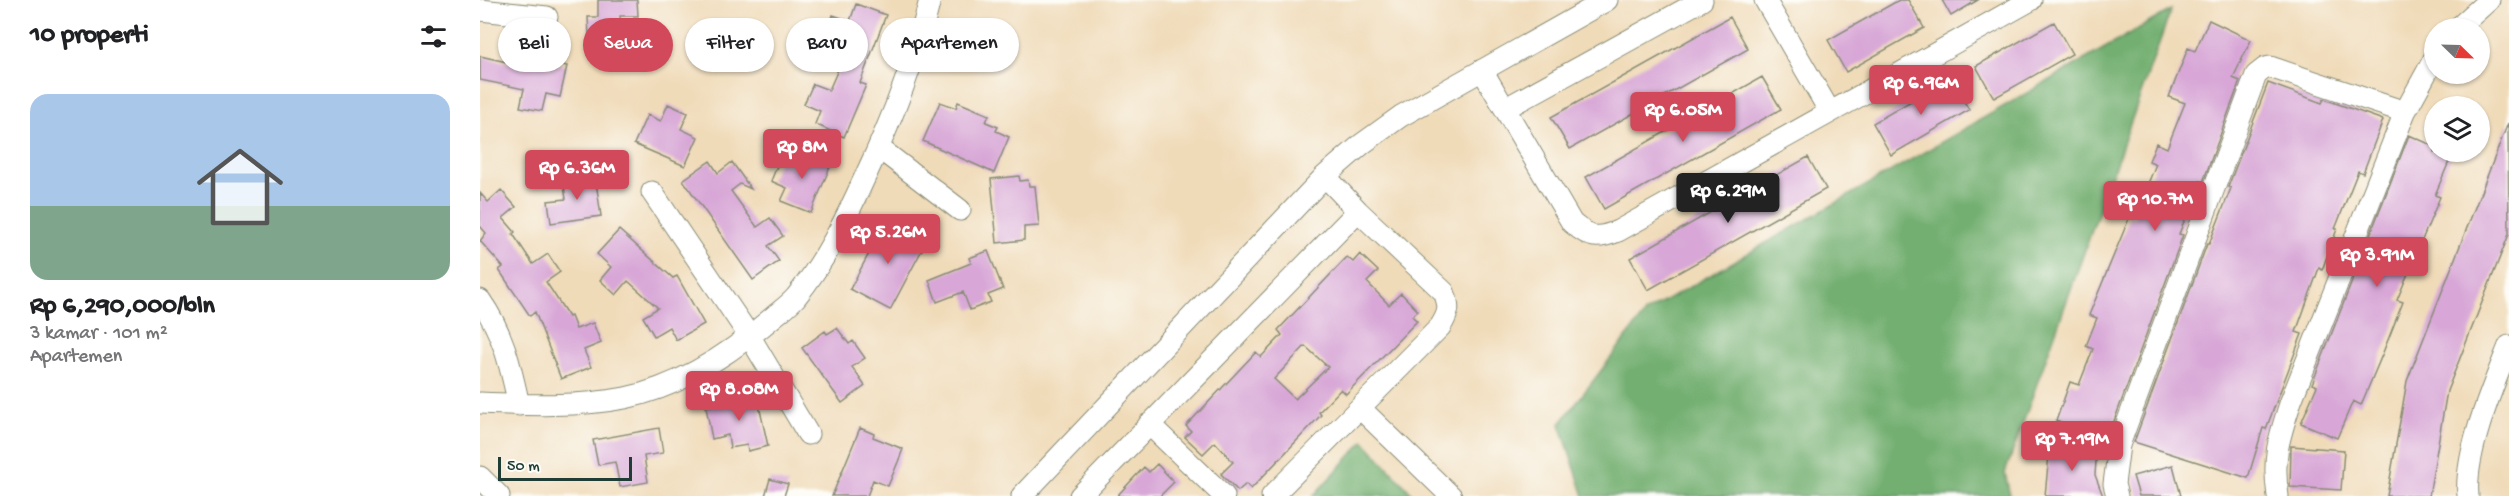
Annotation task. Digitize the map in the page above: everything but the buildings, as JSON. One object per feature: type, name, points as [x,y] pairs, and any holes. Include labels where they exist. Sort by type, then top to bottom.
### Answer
[{"type":"street","points":[[480,403],[519,405],[577,403],[625,398],[650,392],[682,379],[750,337],[794,299],[820,265],[843,224],[879,148],[909,70],[930,0]]},
{"type":"street","points":[[1022,496],[1325,176],[1362,144],[1401,116],[1607,0]]},
{"type":"street","points":[[1506,108],[1702,0]]},
{"type":"street","points":[[1765,0],[1830,112]]},
{"type":"street","points":[[1482,70],[1572,223],[1593,237],[1604,237],[2031,0]]},
{"type":"street","points":[[2469,18],[2489,0]]},
{"type":"street","points":[[480,10],[547,16]]},
{"type":"street","points":[[2117,496],[2114,484],[2119,445],[2256,75],[2270,67],[2404,112]]},
{"type":"street","points":[[2278,496],[2274,471],[2277,445],[2291,401],[2404,112],[2424,76]]},
{"type":"street","points":[[879,148],[960,210]]},
{"type":"street","points":[[1272,496],[1361,409],[1440,327],[1448,314],[1449,305],[1444,292],[1358,211],[1325,176]]},
{"type":"street","points":[[652,192],[750,337],[808,434]]},
{"type":"street","points":[[1080,496],[1358,211]]},
{"type":"street","points":[[480,300],[495,322],[508,354],[519,405]]},
{"type":"street","points":[[2468,496],[2467,486],[2473,448],[2509,346]]},
{"type":"street","points":[[1361,409],[1451,496]]},
{"type":"street","points":[[1149,424],[1224,496]]},
{"type":"street","points":[[480,477],[499,496]]},
{"type":"green space","points":[[2171,10],[2005,473],[2010,496],[1584,496],[1560,424],[1646,312]]},
{"type":"green space","points":[[1364,441],[1414,496],[1313,496]]}]
